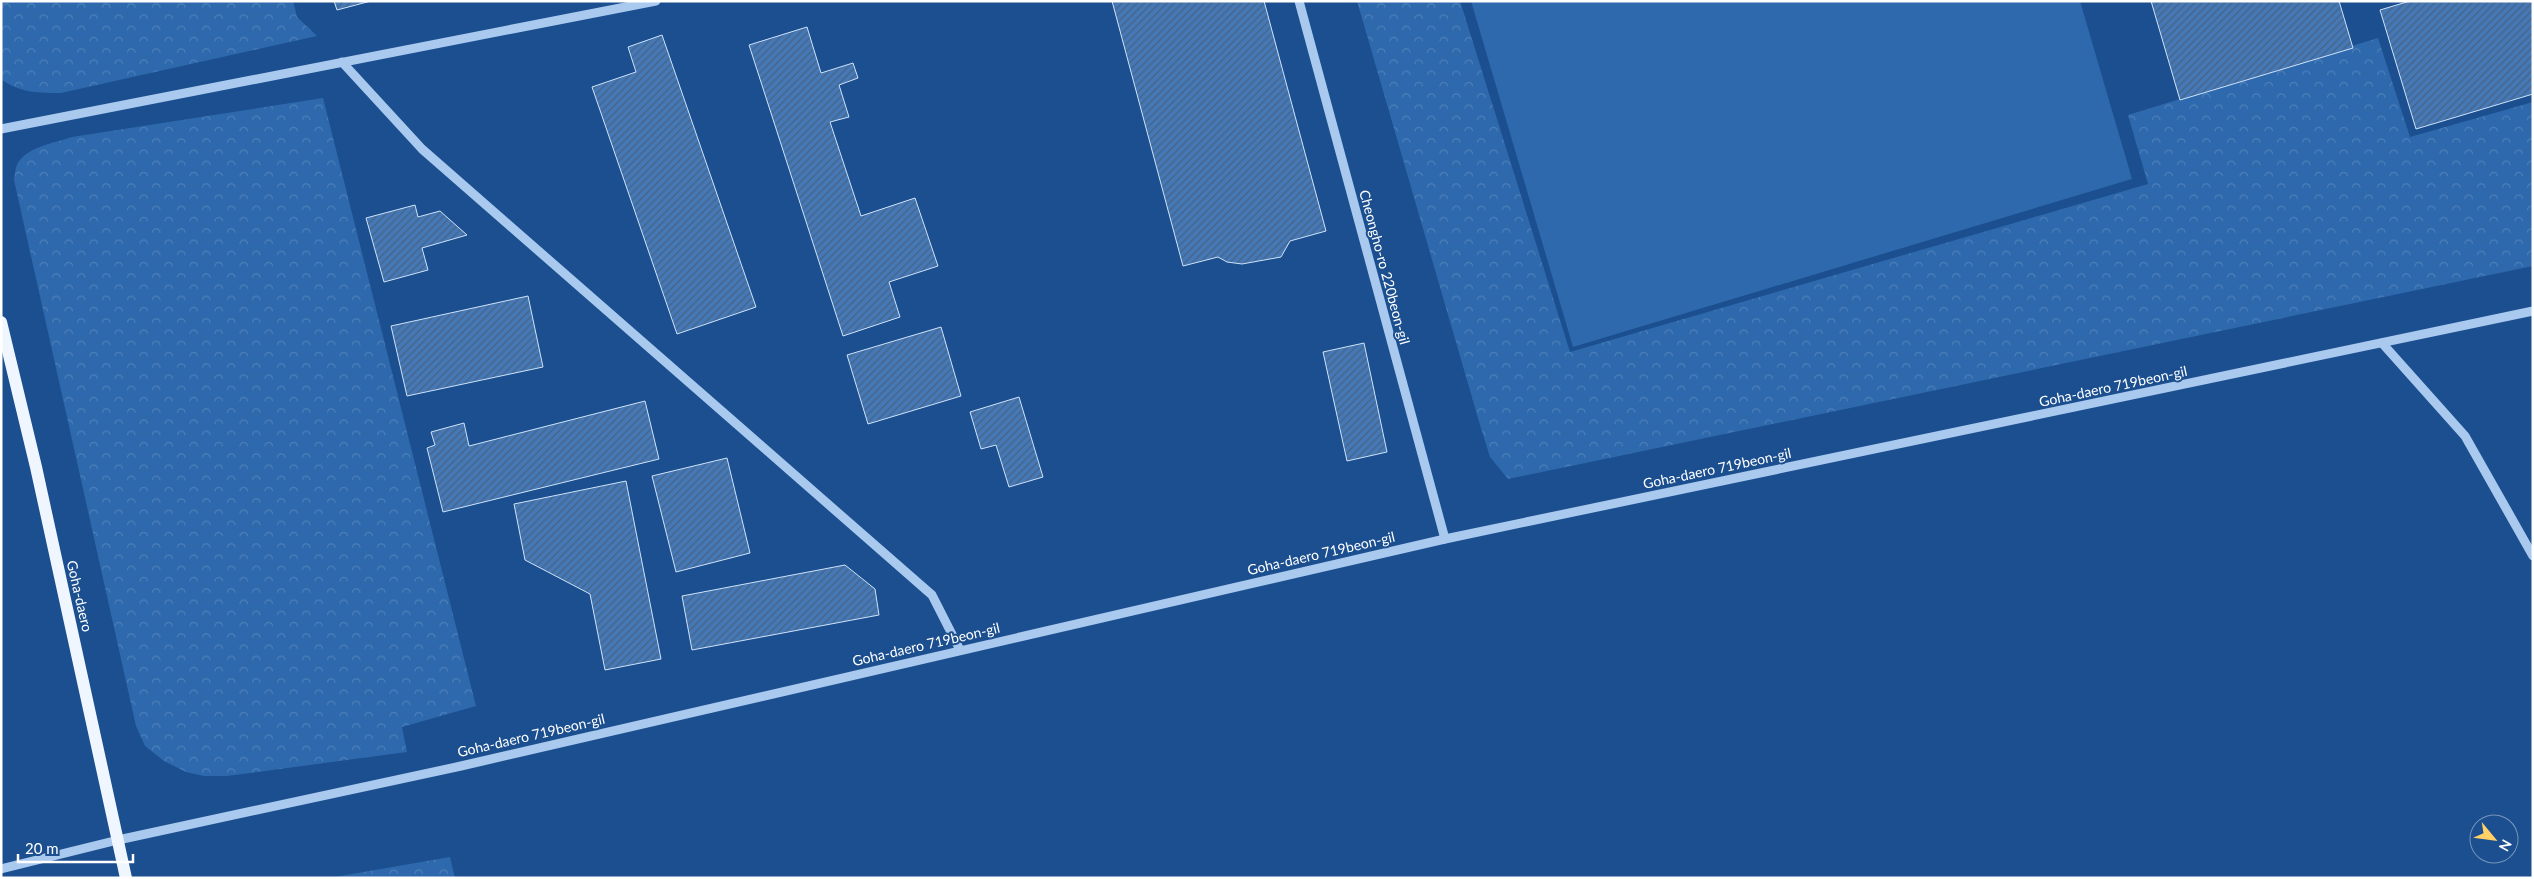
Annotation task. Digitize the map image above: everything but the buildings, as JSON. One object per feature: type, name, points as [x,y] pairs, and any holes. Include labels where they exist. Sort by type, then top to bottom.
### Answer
[{"type":"main road","name":"Goha-daero","points":[[1,322],[126,878]]},
{"type":"street","points":[[1,129],[656,1]]},
{"type":"street","name":"Cheongho-ro 220beon-gil","points":[[1299,1],[1445,539]]},
{"type":"street","points":[[342,62],[422,149],[932,595],[960,650]]},
{"type":"street","name":"Goha-daero 719beon-gil","points":[[1,869],[118,840],[460,766],[1445,539],[2533,311]]},
{"type":"street","points":[[2382,343],[2465,436],[2533,556]]},
{"type":"green space","points":[[1,1],[293,1],[297,17],[317,36],[61,93],[38,92],[16,88],[2,80]]},
{"type":"green space","points":[[1357,1],[1460,1],[1570,352],[2148,184],[2128,115],[2378,38],[2410,137],[2533,102],[2533,266],[1508,479],[1490,457]]},
{"type":"green space","points":[[1471,1],[2080,1],[2132,179],[1573,347]]},
{"type":"green space","points":[[323,98],[476,706],[402,727],[407,752],[227,776],[204,776],[186,772],[164,761],[145,746],[136,726],[14,180],[15,170],[21,159],[33,150],[72,137]]},
{"type":"green space","points":[[450,857],[455,878],[329,878]]}]
